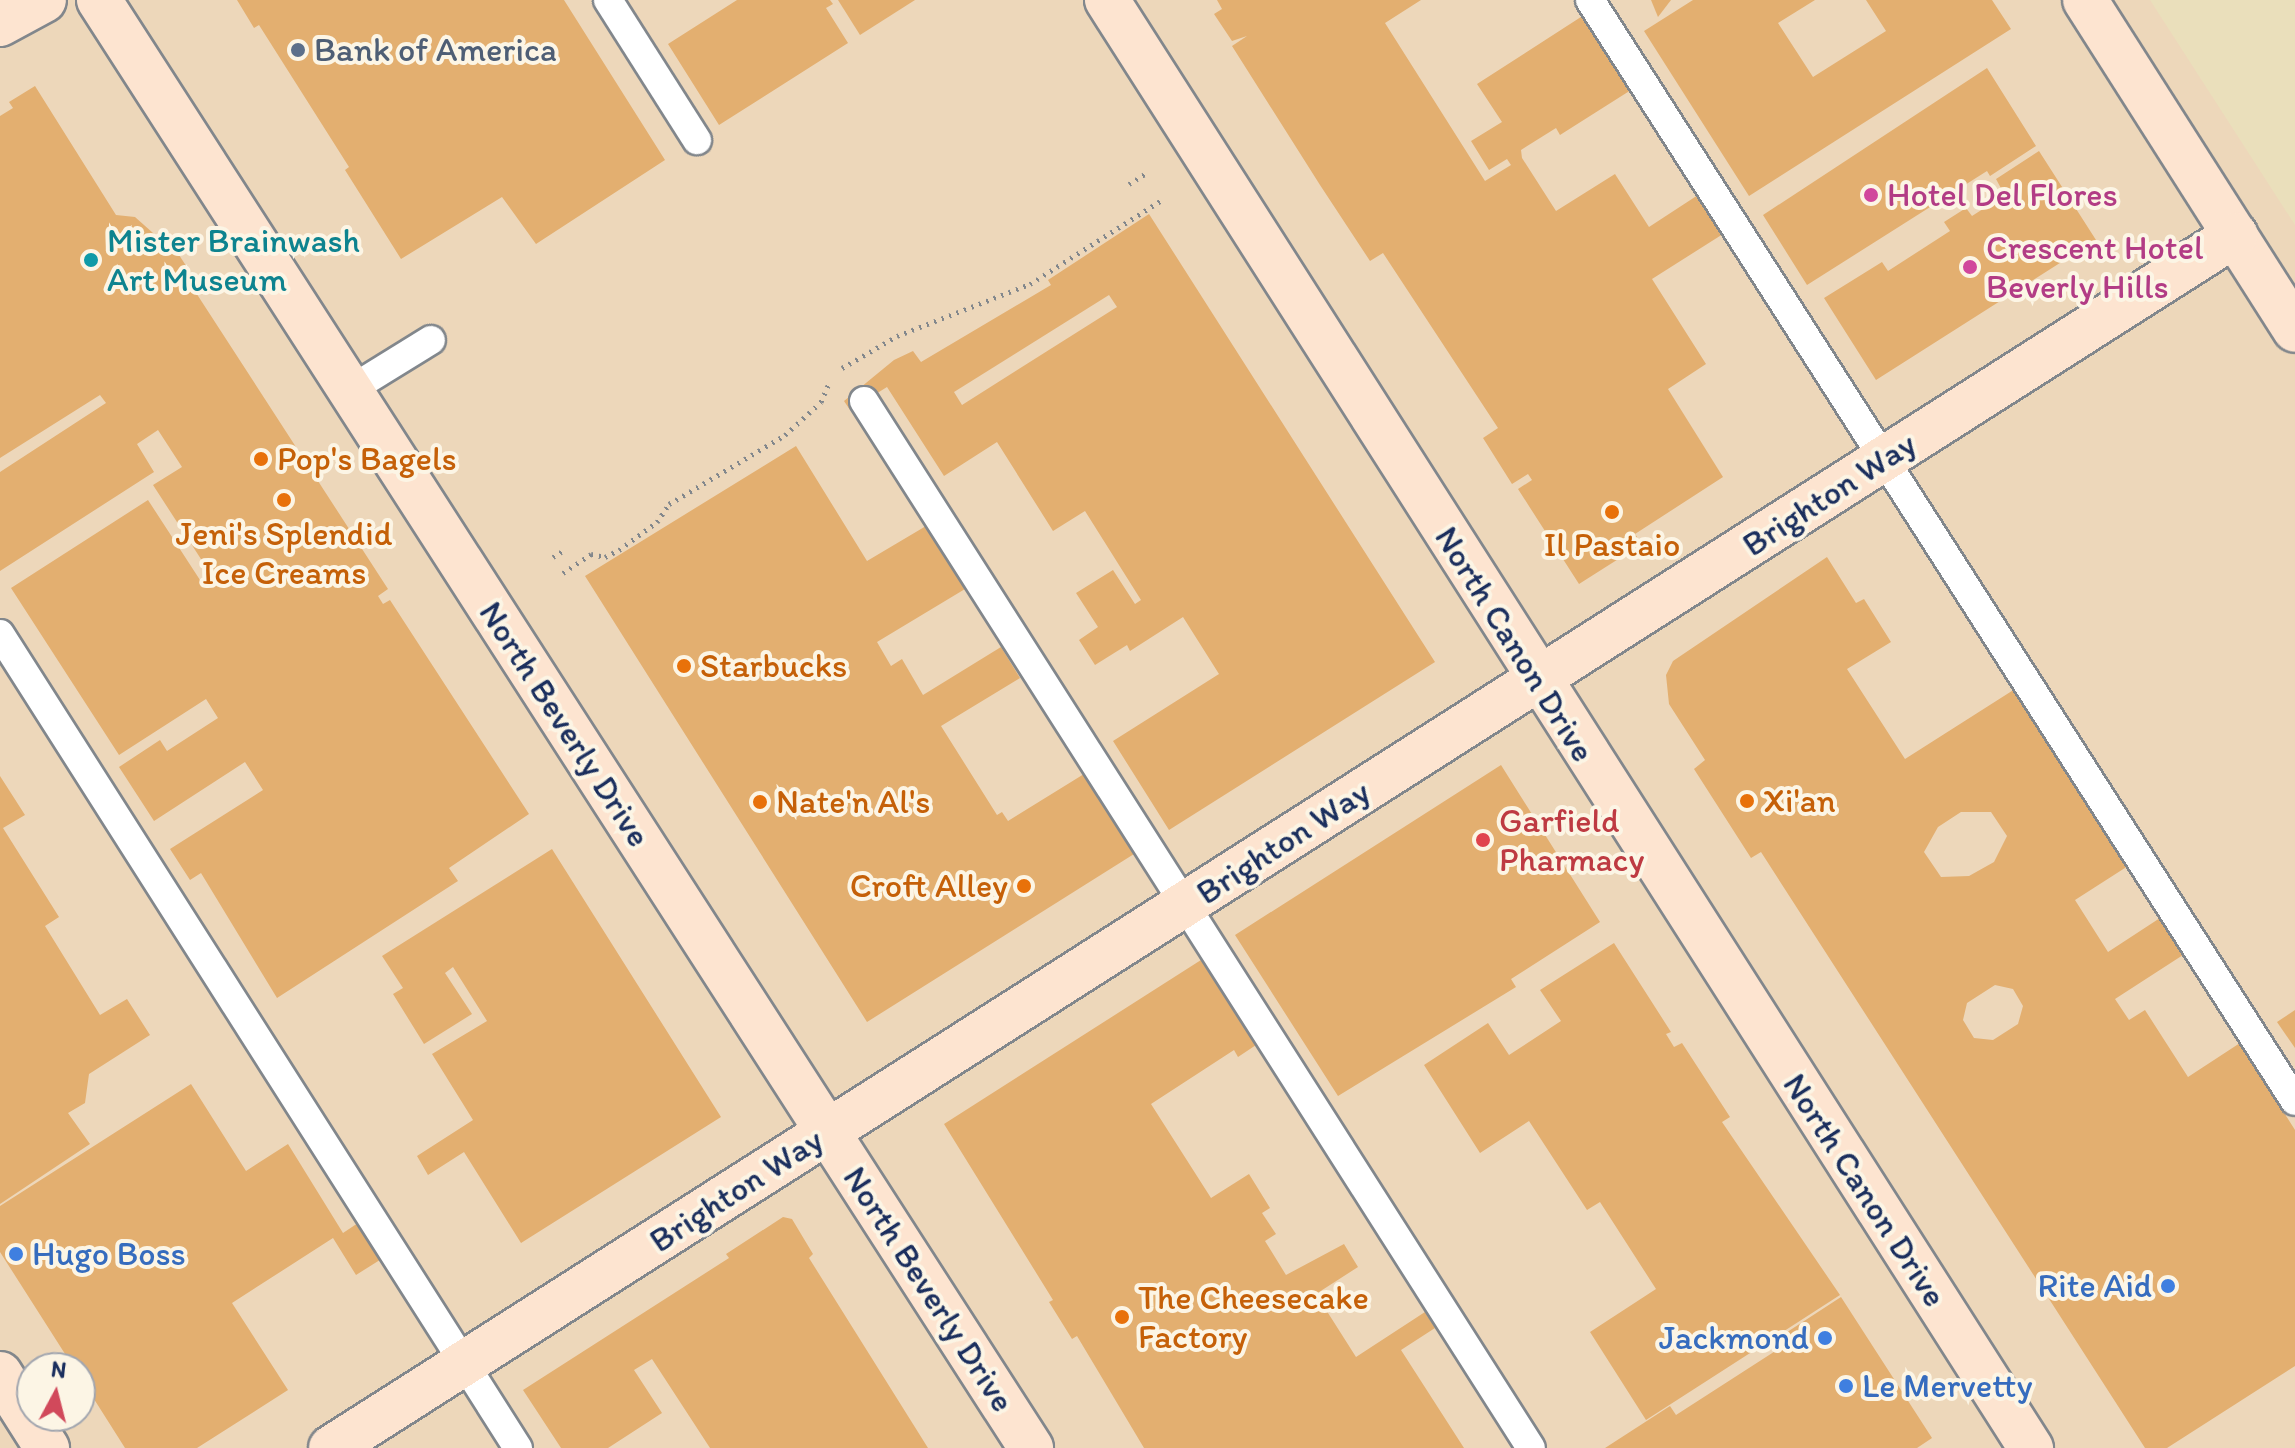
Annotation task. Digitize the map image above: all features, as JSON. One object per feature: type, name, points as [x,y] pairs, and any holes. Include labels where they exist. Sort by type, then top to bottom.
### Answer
[{"type":"street","points":[[0,24],[44,0]]},
{"type":"street","name":"North Beverly Drive","points":[[99,0],[1031,1448]]},
{"type":"street","name":"North Canon Drive","points":[[1107,0],[1536,677],[2031,1448]]},
{"type":"street","points":[[2085,0],[2295,330]]},
{"type":"street","name":"Brighton Way","points":[[331,1448],[1536,677],[2235,235]]},
{"type":"street","points":[[0,1374],[47,1448]]},
{"type":"lane","points":[[608,0],[697,140]]},
{"type":"lane","points":[[1590,0],[2295,1101]]},
{"type":"lane","points":[[350,390],[431,340]]},
{"type":"lane","points":[[858,392],[1531,1448]]},
{"type":"lane","points":[[0,634],[518,1448]]},
{"type":"path","points":[[1129,184],[1145,174]]},
{"type":"path","points":[[563,573],[591,554],[605,557],[619,550],[657,522],[669,504],[785,435],[864,351],[1030,284],[1162,200]]},
{"type":"path","points":[[553,557],[564,550]]},
{"type":"shaded area","points":[[0,0],[2150,0],[2295,225],[2295,1448],[0,1448]]},
{"type":"building","points":[[237,0],[564,0],[665,160],[536,244],[502,197],[401,259],[345,170],[349,167],[259,25],[254,28]]},
{"type":"building","points":[[737,0],[830,0],[833,4],[826,8],[848,43],[719,125],[668,44]]},
{"type":"building","points":[[838,0],[915,0],[860,35]]},
{"type":"building","points":[[1217,0],[1421,0],[1385,23],[1485,181],[1511,165],[1507,159],[1489,170],[1471,141],[1502,122],[1477,84],[1584,15],[1631,90],[1560,135],[1556,128],[1521,150],[1522,158],[1556,211],[1615,174],[1649,227],[1698,195],[1723,234],[1652,279],[1706,364],[1668,389],[1723,477],[1635,534],[1642,544],[1579,584],[1518,489],[1532,480],[1528,474],[1512,484],[1483,438],[1498,428],[1383,253],[1370,261],[1320,185],[1232,46],[1247,36],[1232,41],[1214,14],[1222,9]]},
{"type":"building","points":[[1651,0],[1671,0],[1658,17]]},
{"type":"building","points":[[1693,0],[1815,0],[1778,23],[1813,77],[1886,31],[1866,0],[1992,0],[2011,29],[1749,196],[1644,31]]},
{"type":"building","name":"Hotel Del Flores","points":[[1987,68],[2036,146],[1990,176],[1987,171],[1807,285],[1763,215]]},
{"type":"building","points":[[35,86],[116,215],[135,217],[162,241],[168,238],[194,278],[189,282],[388,589],[378,596],[383,604],[390,600],[529,814],[449,868],[458,881],[277,998],[201,873],[190,880],[170,849],[263,790],[245,762],[154,821],[119,767],[160,740],[167,751],[218,718],[206,699],[119,755],[11,588],[148,500],[200,580],[210,573],[153,485],[182,467],[158,430],[137,444],[154,472],[0,571],[0,472],[106,403],[100,395],[0,458],[0,116],[13,108],[9,102]]},
{"type":"building","name":"Crescent Hotel Beverly Hills","points":[[2039,151],[2096,240],[1876,380],[1824,298],[1882,262],[1888,271],[1950,231],[1944,222],[1966,208],[1972,216],[1997,200],[2003,192],[1996,179]]},
{"type":"building","points":[[1149,214],[1435,662],[1169,830],[1113,741],[1219,674],[1183,617],[1130,651],[1127,645],[1095,665],[1079,640],[1098,627],[1076,593],[1113,570],[1135,604],[1141,600],[1085,511],[1053,531],[997,442],[944,476],[887,387],[850,410],[844,401],[894,360],[913,351],[921,362],[1051,285],[1048,280]],"holes":[[[1109,295],[1117,307],[962,405],[954,392]]]},
{"type":"building","points":[[796,446],[867,561],[926,526],[965,589],[877,642],[891,666],[902,659],[923,695],[1001,647],[1020,678],[941,726],[997,815],[1002,812],[1008,821],[1084,774],[1134,854],[867,1022],[585,576]]},
{"type":"building","points":[[1827,557],[1856,603],[1864,599],[1891,642],[1847,669],[1905,759],[2015,689],[2128,866],[2075,900],[2108,952],[2160,918],[2183,955],[2115,999],[2129,1020],[2145,1010],[2188,1077],[2240,1043],[2295,1130],[2295,1366],[2167,1448],[2145,1448],[1761,852],[1751,858],[1694,769],[1705,760],[1669,704],[1666,675],[1673,661]],"holes":[[[1961,812],[1991,812],[2007,836],[1994,862],[1969,876],[1941,877],[1924,852],[1938,827]],[[1995,985],[2013,989],[2023,1006],[2018,1024],[1993,1040],[1974,1038],[1963,1020],[1967,1003]]]},
{"type":"building","points":[[1501,765],[1600,922],[1511,979],[1516,987],[1338,1096],[1235,935]]},
{"type":"building","points":[[0,776],[25,815],[3,828],[59,917],[45,926],[100,1015],[127,999],[150,1035],[89,1074],[85,1103],[68,1113],[90,1144],[0,1204]]},
{"type":"building","points":[[552,849],[721,1117],[521,1243],[464,1152],[428,1175],[417,1156],[473,1120],[432,1054],[487,1021],[453,967],[445,973],[472,1014],[424,1044],[393,994],[403,988],[382,956]]},
{"type":"building","points":[[1614,943],[1671,1032],[1666,1034],[1674,1047],[1682,1043],[1730,1117],[1722,1122],[1840,1295],[1646,1420],[1590,1332],[1656,1289],[1600,1202],[1587,1210],[1529,1121],[1480,1153],[1424,1065],[1488,1023],[1509,1055],[1561,1021],[1540,990]]},
{"type":"building","points":[[1201,960],[1256,1045],[1238,1057],[1234,1050],[1151,1104],[1211,1198],[1249,1174],[1270,1208],[1262,1213],[1276,1234],[1265,1241],[1286,1275],[1344,1244],[1358,1267],[1316,1294],[1356,1357],[1425,1312],[1435,1328],[1401,1350],[1464,1448],[1144,1448],[1077,1336],[1072,1339],[1049,1302],[1053,1300],[944,1124]]},
{"type":"building","points":[[2295,1010],[2295,1048],[2277,1022]]},
{"type":"building","points":[[191,1084],[246,1171],[288,1144],[343,1233],[358,1223],[383,1258],[356,1275],[333,1238],[232,1303],[288,1390],[197,1448],[125,1448],[96,1402],[96,1352],[64,1352],[0,1252],[0,1206]]},
{"type":"building","points":[[783,1217],[792,1219],[813,1254],[809,1258],[928,1448],[710,1448],[652,1359],[634,1370],[662,1413],[608,1448],[561,1448],[523,1390],[729,1258],[726,1254]]},
{"type":"building","points":[[1841,1297],[1932,1438],[1917,1448],[1605,1448],[1670,1406],[1676,1415],[1783,1346],[1778,1338]]},
{"type":"place","name":"Bank of America","points":[[298,50]]},
{"type":"place","name":"Hotel Del Flores","points":[[1871,195]]},
{"type":"place","name":"Mister Brainwash Art Museum","points":[[91,260]]},
{"type":"place","name":"Crescent Hotel Beverly Hills","points":[[1970,267]]},
{"type":"place","name":"Pop's Bagels","points":[[261,459]]},
{"type":"place","name":"Jeni's Splendid Ice Creams","points":[[284,500]]},
{"type":"place","name":"Il Pastaio","points":[[1612,512]]},
{"type":"place","name":"Starbucks","points":[[684,666]]},
{"type":"place","name":"Xi'an","points":[[1747,801]]},
{"type":"place","name":"Nate'n Al's","points":[[760,802]]},
{"type":"place","name":"Garfield Pharmacy","points":[[1483,840]]},
{"type":"place","name":"Croft Alley","points":[[1024,886]]},
{"type":"place","name":"Hugo Boss","points":[[16,1254]]},
{"type":"place","name":"Rite Aid","points":[[2168,1286]]},
{"type":"place","name":"The Cheesecake Factory","points":[[1122,1317]]},
{"type":"place","name":"Jackmond","points":[[1825,1338]]},
{"type":"place","name":"Le Mervetty","points":[[1846,1386]]}]
